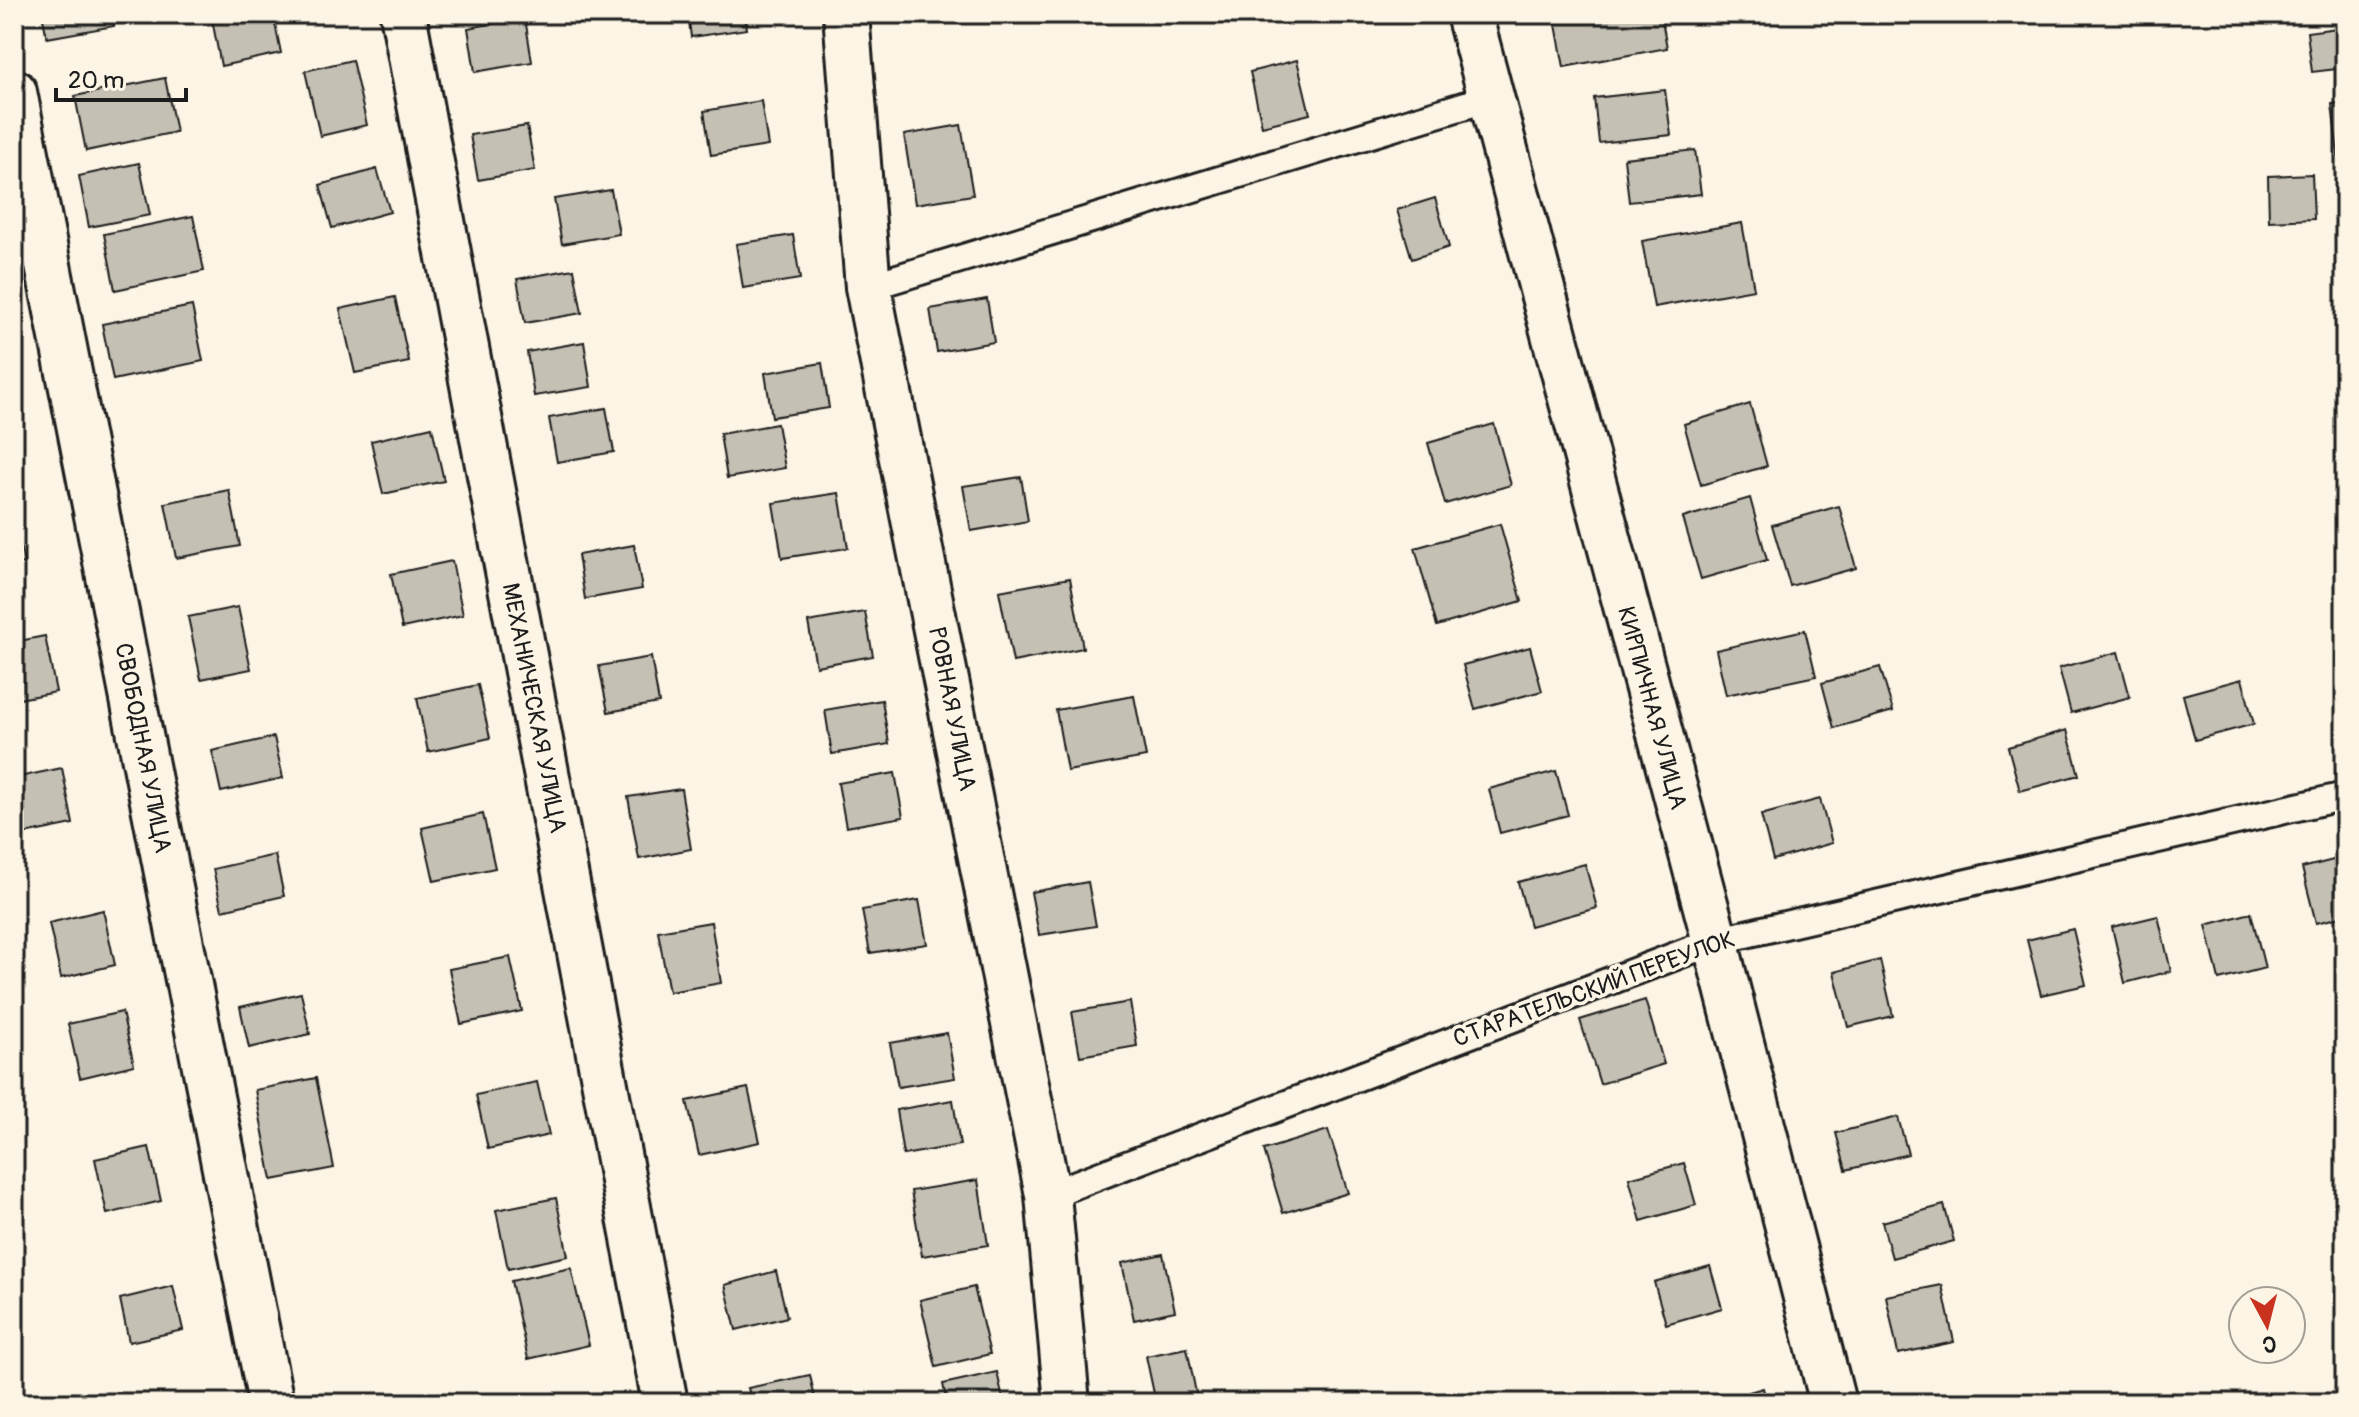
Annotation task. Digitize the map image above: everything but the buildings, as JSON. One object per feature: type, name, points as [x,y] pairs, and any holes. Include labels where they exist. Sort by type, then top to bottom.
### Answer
[{"type":"street","name":"МЕХАНИЧЕСКАЯ УЛИЦА","points":[[403,14],[665,1403]]},
{"type":"street","name":"РОВНАЯ УЛИЦА","points":[[846,14],[868,287],[1048,1195],[1067,1403]]},
{"type":"street","name":"КИРПИЧНАЯ УЛИЦА","points":[[1469,14],[1715,941],[1833,1403]]},
{"type":"street","name":"СВОБОДНАЯ УЛИЦА","points":[[14,92],[271,1403]]},
{"type":"lane","points":[[868,287],[1489,98]]},
{"type":"lane","name":"СТАРАТЕЛЬСКИЙ ПЕРЕУЛОК","points":[[1048,1195],[1715,941],[2345,796]]}]
